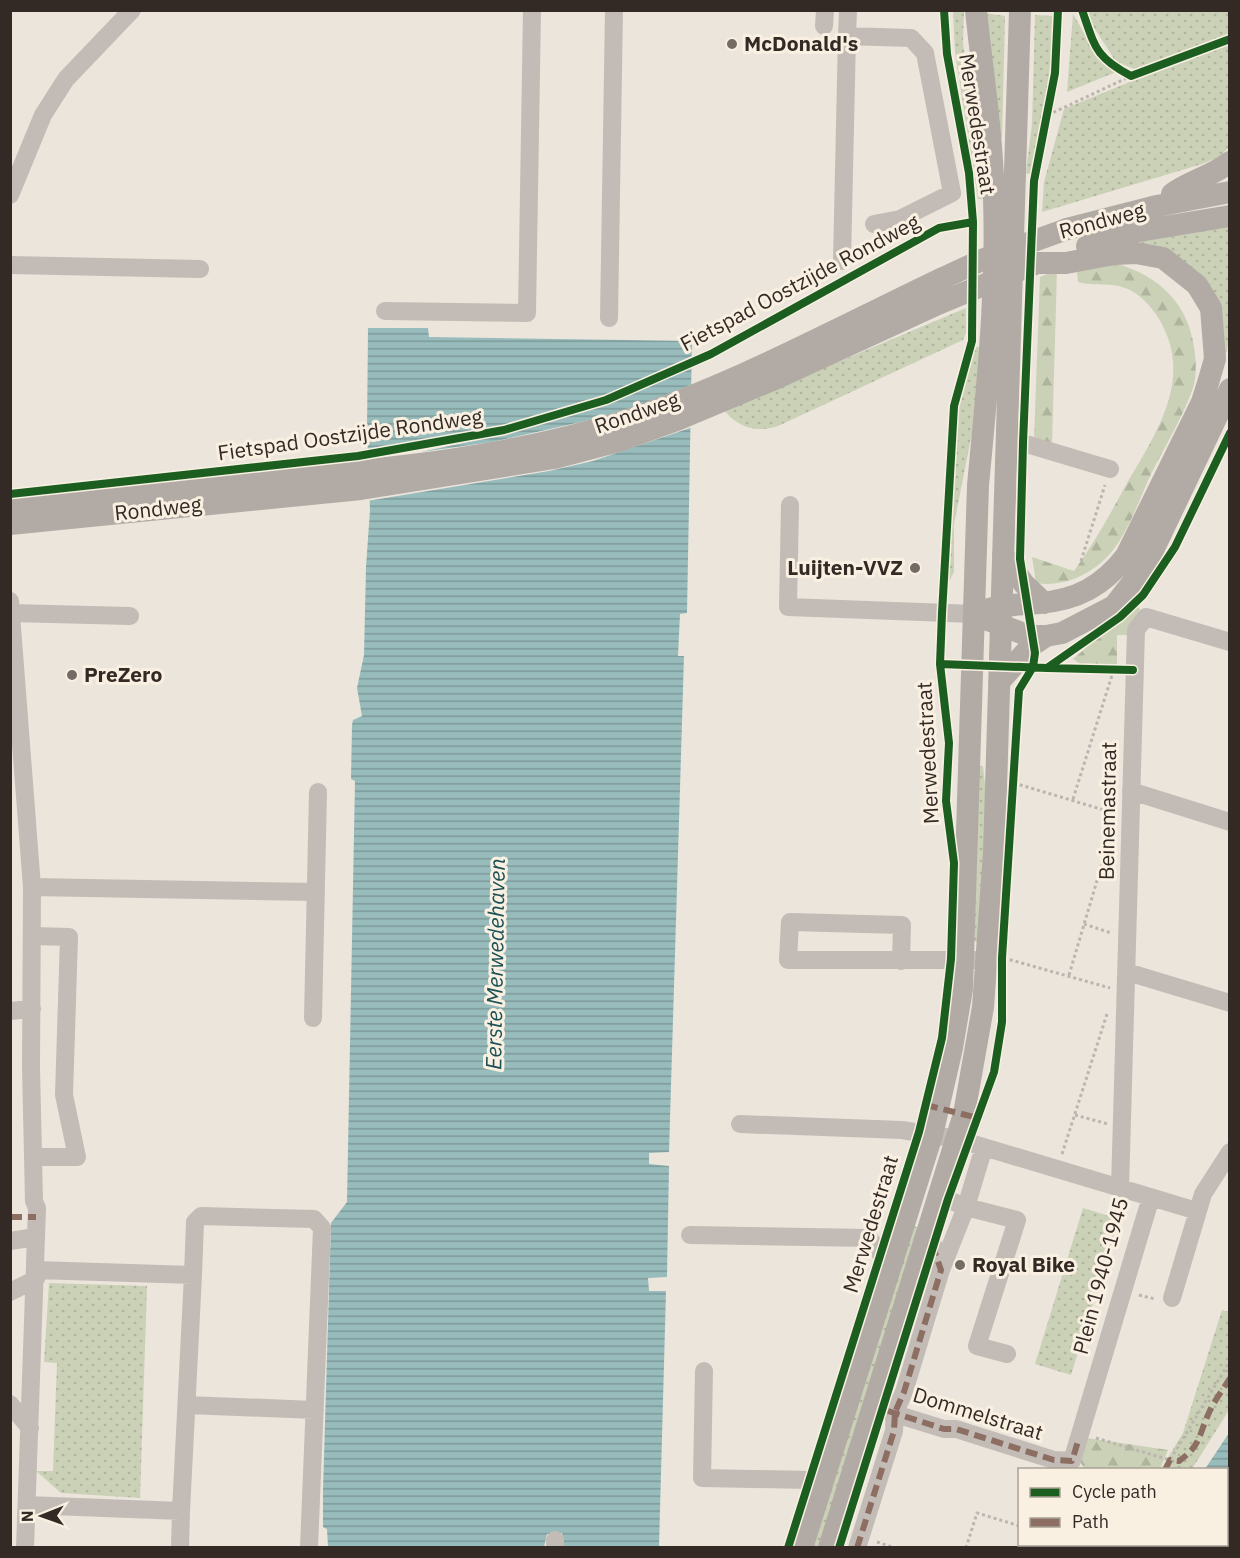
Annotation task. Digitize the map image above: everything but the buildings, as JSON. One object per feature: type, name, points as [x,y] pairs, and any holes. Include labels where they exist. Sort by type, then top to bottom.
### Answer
[{"type":"main road","name":"Merwedestraat","points":[[802,1548],[892,1261],[925,1134],[952,1048],[975,614],[978,485],[986,405],[994,234],[993,162],[976,10]]},
{"type":"main road","name":"Merwedestraat","points":[[830,1548],[957,1139],[997,962],[999,682],[1020,10]]},
{"type":"main road","points":[[1157,206],[1180,188],[1214,174],[1230,162]]},
{"type":"main road","name":"Rondweg","points":[[10,525],[361,489],[496,469],[554,458],[622,440],[984,259],[1067,229],[1157,206],[1230,192]]},
{"type":"main road","name":"Rondweg","points":[[10,506],[361,472],[496,452],[622,422],[716,394],[1037,263],[1066,258],[1134,232],[1230,216]]},
{"type":"main road","points":[[975,614],[1001,615],[1092,590],[1112,574],[1126,556],[1202,402],[1215,359],[1211,308],[1197,285],[1163,258],[1136,253],[1066,258]]},
{"type":"main road","points":[[1001,615],[1029,636],[1046,636],[1062,633],[1114,606],[1146,565],[1230,389]]},
{"type":"main road","points":[[1003,554],[1024,584],[1044,603]]},
{"type":"main road","points":[[999,682],[1031,646],[1046,636]]},
{"type":"street","points":[[10,195],[44,115],[66,79],[132,10]]},
{"type":"street","points":[[385,311],[527,313],[532,10]]},
{"type":"street","points":[[609,318],[614,10]]},
{"type":"street","points":[[842,261],[848,10]]},
{"type":"street","points":[[848,36],[911,38],[925,53],[952,193],[900,219],[874,224]]},
{"type":"street","points":[[10,265],[200,269]]},
{"type":"street","points":[[1007,441],[1023,443],[1110,469]]},
{"type":"street","points":[[790,505],[788,607],[975,614]]},
{"type":"street","points":[[10,601],[13,677],[32,887],[33,936],[17,1009],[31,1067],[34,1201],[37,1208],[25,1548]]},
{"type":"street","points":[[11,614],[130,616]]},
{"type":"street","name":"Beinemastraat","points":[[1120,1188],[1128,934],[1124,815],[1131,791],[1136,630],[1146,617],[1230,642]]},
{"type":"street","points":[[1131,791],[1230,822]]},
{"type":"street","points":[[313,1018],[318,792]]},
{"type":"street","points":[[32,887],[316,892]]},
{"type":"street","points":[[901,961],[902,925],[790,922],[788,960],[901,961],[958,959],[997,962]]},
{"type":"street","points":[[33,936],[69,938],[64,1095],[76,1157],[33,1157]]},
{"type":"street","points":[[1127,972],[1230,1003]]},
{"type":"street","points":[[31,1067],[64,1067]]},
{"type":"street","points":[[740,1124],[902,1130],[957,1139]]},
{"type":"street","name":"Plein 1940-1945","points":[[957,1139],[1151,1197],[1072,1461]]},
{"type":"street","points":[[857,1548],[894,1431],[895,1412],[904,1392],[940,1270],[966,1207],[984,1147]]},
{"type":"street","points":[[1172,1298],[1203,1194],[1230,1152]]},
{"type":"street","points":[[939,1196],[966,1207],[1017,1221],[977,1346],[1007,1354]]},
{"type":"street","points":[[1151,1197],[1197,1211]]},
{"type":"street","points":[[180,1548],[195,1221],[201,1216],[314,1220],[322,1228],[309,1548]]},
{"type":"street","points":[[928,1229],[940,1270]]},
{"type":"street","points":[[690,1235],[869,1238],[880,1253],[892,1261]]},
{"type":"street","points":[[10,1241],[36,1237]]},
{"type":"street","points":[[10,1293],[36,1274],[193,1275]]},
{"type":"street","points":[[704,1371],[702,1478],[822,1482]]},
{"type":"street","points":[[10,1404],[30,1428]]},
{"type":"street","points":[[187,1405],[315,1410]]},
{"type":"street","name":"Dommelstraat","points":[[873,1407],[944,1429],[956,1429],[1054,1460],[1072,1461]]},
{"type":"street","points":[[27,1505],[181,1511]]},
{"type":"path","points":[[1120,70],[1131,76]]},
{"type":"path","points":[[1048,115],[1131,76],[1142,74]]},
{"type":"path","points":[[1045,126],[1049,105]]},
{"type":"path","points":[[1081,561],[1110,469]]},
{"type":"path","points":[[1103,669],[1133,670]]},
{"type":"path","points":[[1013,794],[1015,772]]},
{"type":"path","points":[[1014,783],[1124,815]]},
{"type":"path","points":[[1084,924],[1113,933],[1128,934]]},
{"type":"path","points":[[997,962],[1069,975],[1126,993]]},
{"type":"path","points":[[1057,1169],[1108,1013]]},
{"type":"path","points":[[1075,1115],[1102,1124],[1122,1125]]},
{"type":"path","points":[[1123,1290],[1166,1303],[1172,1298]]},
{"type":"path","points":[[1080,1433],[1170,1460],[1230,1361]]},
{"type":"path","points":[[966,1548],[977,1513],[1018,1525]]},
{"type":"green space","points":[[953,11],[964,11],[963,43],[969,86],[981,122],[986,199],[978,199],[955,52]]},
{"type":"green space","points":[[1088,11],[1229,11],[1229,34],[1137,70],[1112,60],[1113,57],[1093,26]]},
{"type":"green space","points":[[985,13],[1005,16],[1002,138],[999,138]]},
{"type":"green space","points":[[1073,14],[1099,59],[1116,72],[1067,92]]},
{"type":"green space","points":[[1035,15],[1054,16],[1052,76],[1032,175],[1026,173],[1032,124]]},
{"type":"green space","points":[[1229,41],[1229,147],[1219,157],[1042,212],[1044,182],[1064,109]]},
{"type":"green space","points":[[1229,227],[1229,341],[1218,386],[1219,320],[1140,242]]},
{"type":"green space","points":[[1106,261],[1138,272],[1152,280],[1165,289],[1175,301],[1184,314],[1194,347],[1196,372],[1194,383],[1184,410],[1151,474],[1131,520],[1111,552],[1096,567],[1071,580],[1054,584],[1036,583],[1032,557],[1074,571],[1102,529],[1147,449],[1165,412],[1171,392],[1172,353],[1166,333],[1152,309],[1138,295],[1125,288],[1078,282],[1076,263]]},
{"type":"green space","points":[[1057,270],[1052,443],[1034,439],[1040,277]]},
{"type":"green space","points":[[966,308],[966,333],[963,340],[778,426],[762,429],[748,427],[736,421],[724,410]]},
{"type":"green space","points":[[976,347],[980,347],[978,403],[954,524],[954,572],[948,583],[957,408]]},
{"type":"green space","points":[[1136,605],[1140,609],[1127,635],[1117,635],[1117,664],[1082,665],[1073,659]]},
{"type":"green space","points":[[977,766],[983,766],[988,811],[977,942],[974,941]]},
{"type":"green space","points":[[1083,1208],[1119,1219],[1071,1375],[1035,1364]]},
{"type":"green space","points":[[910,1225],[920,1228],[819,1547],[808,1548]]},
{"type":"green space","points":[[49,1283],[147,1286],[140,1498],[61,1493],[36,1471],[53,1471],[57,1363],[44,1362]]},
{"type":"green space","points":[[1222,1310],[1229,1312],[1229,1410],[1193,1468],[1162,1468],[1183,1433]]},
{"type":"green space","points":[[1087,1438],[1168,1450],[1160,1468],[1084,1468],[1079,1459]]},
{"type":"water","name":"Eerste Merwedehaven","points":[[368,328],[428,328],[429,337],[692,341],[687,613],[680,614],[678,656],[684,656],[669,1152],[649,1153],[649,1164],[669,1166],[667,1277],[648,1278],[649,1291],[666,1291],[659,1547],[564,1547],[562,1533],[547,1534],[544,1547],[328,1547],[327,1529],[323,1527],[331,1223],[347,1202],[355,781],[351,779],[352,725],[353,720],[362,716],[357,688],[364,655],[370,510],[367,431]]},
{"type":"water","points":[[1229,1433],[1229,1547],[1159,1547],[1228,1546],[1228,1468],[1206,1468]]},
{"type":"pier","points":[[694,355],[694,366],[603,405],[505,434],[421,452],[492,442],[594,419],[646,403],[693,384],[693,427],[593,461],[549,471],[367,501],[365,450],[502,426],[607,394]]},
{"type":"marked path","points":[[926,1105],[978,1118]]},
{"type":"marked path","points":[[10,1217],[36,1217]]},
{"type":"marked path","points":[[857,1548],[894,1431],[895,1412],[904,1392],[941,1270],[934,1250]]},
{"type":"marked path","points":[[1166,1468],[1170,1460],[1179,1461],[1195,1445],[1210,1410],[1230,1378]]},
{"type":"marked path","points":[[888,1411],[944,1429],[956,1429],[1054,1460],[1072,1461],[1079,1438]]},
{"type":"cycle path","points":[[788,1548],[919,1132],[942,1038],[951,959],[954,863],[946,801],[949,743],[940,664],[954,406],[972,341],[973,222],[969,173],[947,54],[944,10]]},
{"type":"cycle path","points":[[839,1548],[948,1199],[994,1072],[1002,1022],[1002,958],[1019,690],[1033,667],[1035,653],[1020,559],[1034,181],[1055,73],[1058,10]]},
{"type":"cycle path","points":[[1082,10],[1094,42],[1103,57],[1131,76],[1230,39]]},
{"type":"cycle path","name":"Fietspad Oostzijde Rondweg","points":[[10,494],[358,456],[504,430],[606,400],[711,354],[939,228],[973,222]]},
{"type":"cycle path","points":[[940,664],[1047,668],[1120,617],[1143,595],[1175,547],[1230,433]]},
{"type":"cycle path","points":[[1047,668],[1133,670]]},
{"type":"place","name":"McDonald's","points":[[732,44]]},
{"type":"place","name":"Luijten-VVZ","points":[[915,568]]},
{"type":"place","name":"PreZero","points":[[72,675]]},
{"type":"place","name":"Royal Bike","points":[[960,1265]]}]
